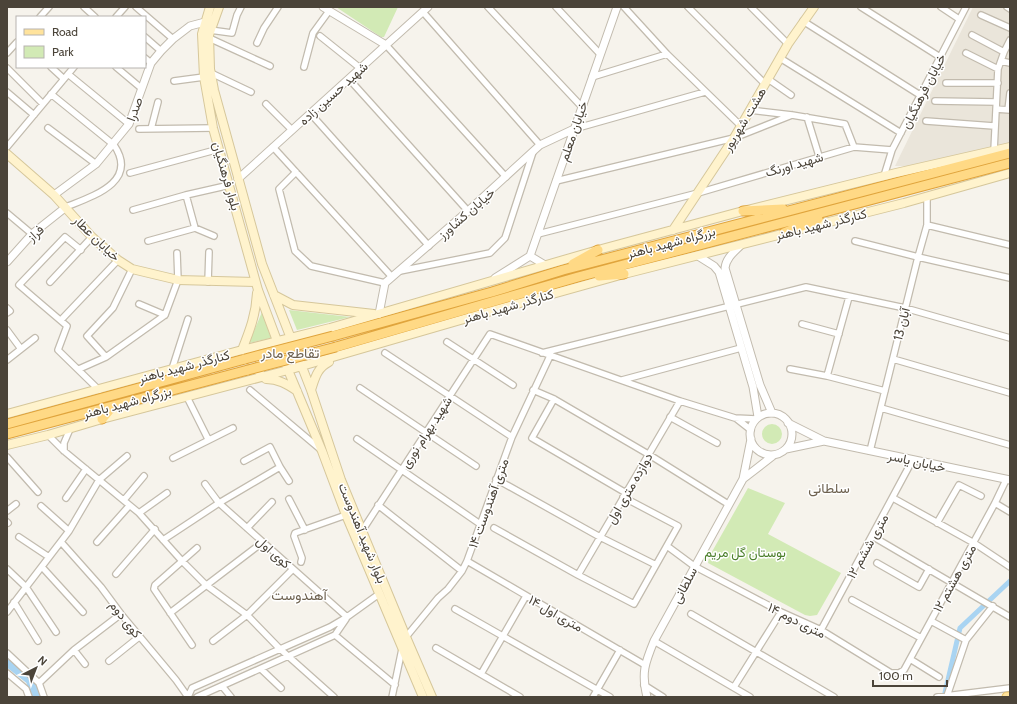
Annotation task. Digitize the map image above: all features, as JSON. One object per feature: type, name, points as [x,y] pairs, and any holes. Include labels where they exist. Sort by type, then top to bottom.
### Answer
[{"type":"highway","name":"بزرگراه شهید باهنر","points":[[7,424],[243,354],[492,292],[563,270],[1010,153]]},
{"type":"highway","name":"بزرگراه شهید باهنر","points":[[7,434],[336,346],[578,277],[1010,163]]},
{"type":"highway","points":[[743,211],[804,207]]},
{"type":"highway","points":[[784,233],[842,208]]},
{"type":"highway","points":[[563,270],[598,250]]},
{"type":"highway","points":[[578,277],[624,274]]},
{"type":"highway","points":[[102,419],[112,407]]},
{"type":"main road","name":"بلوار فرهنگیان","points":[[219,7],[209,34],[207,75],[214,90],[256,247],[302,366]]},
{"type":"main road","name":"هشت شهریور","points":[[674,230],[734,138],[788,44],[814,7]]},
{"type":"main road","name":"بلوار فرهنگیان","points":[[209,8],[202,34],[213,128],[230,185],[256,286],[288,370]]},
{"type":"main road","name":"کنارگذر شهید باهنر","points":[[7,414],[172,369],[243,354],[291,337],[332,332],[379,314],[598,250],[743,211],[1010,147]]},
{"type":"main road","name":"خیابان عطار","points":[[7,154],[54,195],[92,237],[118,260],[132,269],[178,280],[256,286]]},
{"type":"main road","name":"کنارگذر شهید باهنر","points":[[7,445],[288,370],[624,274],[741,245],[1010,173]]},
{"type":"main road","points":[[243,354],[256,309],[256,286]]},
{"type":"main road","points":[[274,295],[293,305],[379,314]]},
{"type":"main road","points":[[265,308],[278,304]]},
{"type":"main road","points":[[332,332],[324,335],[323,345],[329,353],[338,356]]},
{"type":"main road","points":[[243,354],[253,351],[260,360],[260,370],[253,379]]},
{"type":"main road","points":[[311,390],[316,374],[324,364],[338,356]]},
{"type":"main road","name":"بلوار شهید آهندوست","points":[[302,366],[311,390],[346,515],[423,697]]},
{"type":"main road","name":"بلوار شهید آهندوست","points":[[288,370],[322,451],[362,531],[432,697]]},
{"type":"main road","points":[[253,379],[273,379],[288,384],[297,391]]},
{"type":"street","points":[[41,16],[49,7]]},
{"type":"street","points":[[84,7],[94,16]]},
{"type":"street","points":[[117,16],[125,7]]},
{"type":"street","points":[[136,7],[173,39]]},
{"type":"street","points":[[209,34],[232,33],[237,15],[242,7]]},
{"type":"street","points":[[257,42],[264,28],[278,7]]},
{"type":"street","points":[[488,7],[582,107]]},
{"type":"street","points":[[556,7],[600,54]]},
{"type":"street","name":"خیابان معلم","points":[[530,256],[617,7]]},
{"type":"street","points":[[624,7],[667,54],[740,126]]},
{"type":"street","points":[[688,7],[766,82],[791,95]]},
{"type":"street","points":[[751,7],[788,44]]},
{"type":"street","points":[[861,7],[940,57]]},
{"type":"street","points":[[941,7],[960,19]]},
{"type":"street","name":"خیابان فرهنگیان","points":[[884,176],[892,150],[966,7]]},
{"type":"street","points":[[304,67],[313,33],[326,9],[386,45],[506,178]]},
{"type":"street","points":[[425,9],[540,145]]},
{"type":"street","name":"شهید حسین زاده","points":[[238,179],[425,9]]},
{"type":"street","points":[[981,15],[1010,28]]},
{"type":"street","points":[[803,21],[920,96]]},
{"type":"street","name":"صدرا","points":[[54,195],[96,164],[114,145],[129,124],[151,63],[161,51],[173,39],[190,26],[205,22]]},
{"type":"street","points":[[209,34],[270,66]]},
{"type":"street","points":[[972,35],[1004,52]]},
{"type":"street","points":[[320,36],[360,68]]},
{"type":"street","points":[[146,38],[161,51]]},
{"type":"street","points":[[994,151],[994,126],[998,69],[1010,40]]},
{"type":"street","points":[[7,53],[16,43]]},
{"type":"street","points":[[966,53],[998,69]]},
{"type":"street","points":[[592,77],[667,54]]},
{"type":"street","points":[[780,58],[901,133]]},
{"type":"street","points":[[146,59],[151,63]]},
{"type":"street","points":[[1001,61],[1010,63]]},
{"type":"street","points":[[7,68],[43,104]]},
{"type":"street","points":[[52,68],[129,124]]},
{"type":"street","points":[[7,147],[73,68]]},
{"type":"street","points":[[117,68],[141,88]]},
{"type":"street","points":[[174,81],[207,75],[251,92]]},
{"type":"street","points":[[349,79],[468,211]]},
{"type":"street","points":[[946,83],[998,83]]},
{"type":"street","points":[[7,92],[34,115]]},
{"type":"street","points":[[574,129],[705,92]]},
{"type":"street","points":[[996,110],[1009,110],[1009,92],[1010,93]]},
{"type":"street","points":[[51,94],[114,145],[120,154],[122,168],[117,180],[98,194],[66,207]]},
{"type":"street","points":[[935,101],[996,102]]},
{"type":"street","points":[[151,129],[158,102]]},
{"type":"street","points":[[266,104],[292,130]]},
{"type":"street","points":[[750,110],[807,117],[845,124],[854,147]]},
{"type":"street","points":[[310,113],[429,246]]},
{"type":"street","points":[[556,181],[734,138],[792,115]]},
{"type":"street","points":[[807,117],[820,156]]},
{"type":"street","points":[[926,121],[994,126]]},
{"type":"street","points":[[48,128],[96,164]]},
{"type":"street","points":[[139,129],[213,128]]},
{"type":"street","name":"خیابان کشاورز","points":[[385,283],[506,178],[540,145],[574,129]]},
{"type":"street","points":[[273,147],[392,278]]},
{"type":"street","name":"شهید اورنگ","points":[[538,234],[698,193],[854,147],[892,150]]},
{"type":"street","points":[[130,173],[219,150]]},
{"type":"street","points":[[400,271],[490,253],[505,238],[533,152]]},
{"type":"street","points":[[296,172],[279,189],[295,251],[311,266],[385,283],[379,314]]},
{"type":"street","points":[[133,210],[186,195],[230,185]]},
{"type":"street","points":[[186,195],[195,228]]},
{"type":"street","name":"13 آبان","points":[[870,451],[927,225],[927,196]]},
{"type":"street","name":"فراز","points":[[8,258],[32,234],[66,207]]},
{"type":"street","points":[[7,214],[32,234]]},
{"type":"street","points":[[927,225],[1010,245]]},
{"type":"street","points":[[148,241],[195,228],[214,236]]},
{"type":"street","points":[[81,250],[65,237],[18,285],[67,326],[58,350],[79,369],[98,390]]},
{"type":"street","points":[[50,282],[92,237]]},
{"type":"street","points":[[855,241],[1010,278]]},
{"type":"street","points":[[741,245],[726,262],[726,268],[760,386],[772,413]]},
{"type":"street","points":[[208,282],[209,252]]},
{"type":"street","points":[[79,369],[106,357],[165,315],[178,280],[177,254]]},
{"type":"street","points":[[489,282],[530,256],[545,266]]},
{"type":"street","points":[[698,256],[714,266],[719,272],[753,386],[757,418],[751,430],[751,439],[743,479]]},
{"type":"street","points":[[61,320],[118,260]]},
{"type":"street","points":[[106,357],[86,336],[114,308],[132,269]]},
{"type":"street","points":[[542,353],[729,305],[806,287],[905,308],[1010,338]]},
{"type":"street","points":[[827,376],[850,297]]},
{"type":"street","points":[[139,304],[165,315]]},
{"type":"street","points":[[7,308],[10,311],[7,313]]},
{"type":"street","points":[[172,369],[188,319]]},
{"type":"street","points":[[802,324],[839,334]]},
{"type":"street","points":[[7,330],[21,349]]},
{"type":"street","name":"شهید بهرام نوری","points":[[362,531],[490,334],[542,353]]},
{"type":"street","points":[[7,360],[35,338]]},
{"type":"street","points":[[447,342],[513,385]]},
{"type":"street","points":[[622,380],[741,348]]},
{"type":"street","points":[[385,353],[512,437]]},
{"type":"street","points":[[542,353],[736,418],[757,418],[765,414],[772,413],[786,419],[792,432],[791,440],[786,449],[774,455],[743,479]]},
{"type":"street","name":"۱۴ متری آهندوست","points":[[406,637],[462,571],[512,437],[550,356]]},
{"type":"street","points":[[893,359],[1010,393]]},
{"type":"street","points":[[790,369],[827,376],[885,391]]},
{"type":"street","points":[[360,388],[476,466]]},
{"type":"street","points":[[250,390],[322,451]]},
{"type":"street","points":[[533,390],[554,399],[648,454],[728,504]]},
{"type":"street","points":[[187,397],[208,439]]},
{"type":"street","points":[[494,528],[578,575],[634,604],[678,526],[532,438],[554,399]]},
{"type":"street","name":"دوازده متری اول","points":[[578,575],[680,400]]},
{"type":"street","points":[[881,408],[1010,445]]},
{"type":"street","points":[[670,417],[716,443]]},
{"type":"street","points":[[736,418],[751,430]]},
{"type":"street","name":"خیابان یاسر","points":[[788,423],[824,441],[912,461],[1008,480]]},
{"type":"street","points":[[173,458],[208,439],[233,428]]},
{"type":"street","points":[[64,451],[64,443],[70,429]]},
{"type":"street","points":[[48,435],[64,451],[139,513],[155,529],[182,561],[206,585],[247,615],[279,648],[334,697]]},
{"type":"street","points":[[357,439],[480,524]]},
{"type":"street","points":[[751,439],[756,449],[762,454],[774,455]]},
{"type":"street","name":"خیابان یاسر","points":[[786,449],[824,441]]},
{"type":"street","points":[[244,460],[270,447],[289,481]]},
{"type":"street","points":[[7,612],[69,531],[99,480],[127,456]]},
{"type":"street","points":[[7,457],[38,492]]},
{"type":"street","name":"۱۲ متری ششم","points":[[821,630],[912,461]]},
{"type":"street","points":[[163,540],[219,502],[280,467]]},
{"type":"street","points":[[66,498],[86,469]]},
{"type":"street","points":[[124,500],[144,476]]},
{"type":"street","points":[[496,479],[600,537],[656,565]]},
{"type":"street","name":"سلطانی","points":[[647,697],[644,685],[645,665],[654,641],[743,479]]},
{"type":"street","name":"۱۲ متری هشتم","points":[[899,673],[904,670],[1008,480]]},
{"type":"street","name":"کوی اول","points":[[205,484],[219,502],[347,618]]},
{"type":"street","points":[[937,523],[959,485],[981,496]]},
{"type":"street","points":[[139,513],[167,494]]},
{"type":"street","points":[[893,498],[974,543],[1010,567]]},
{"type":"street","points":[[289,499],[305,530]]},
{"type":"street","points":[[247,528],[272,502]]},
{"type":"street","points":[[995,503],[1010,512]]},
{"type":"street","points":[[7,511],[16,504]]},
{"type":"street","points":[[378,505],[462,571]]},
{"type":"street","points":[[41,506],[69,531]]},
{"type":"street","points":[[97,542],[129,506]]},
{"type":"street","points":[[301,562],[302,558],[294,536],[295,533],[346,515]]},
{"type":"street","points":[[116,574],[155,529]]},
{"type":"street","points":[[872,536],[1010,617]]},
{"type":"street","points":[[19,537],[50,557]]},
{"type":"street","name":"کوی دوم","points":[[61,542],[101,587],[188,697]]},
{"type":"street","points":[[170,613],[263,542]]},
{"type":"street","name":"۱۴ متری دوم","points":[[667,546],[694,566],[781,612],[821,630],[891,673],[899,673]]},
{"type":"street","points":[[192,645],[154,589],[155,585],[197,548]]},
{"type":"street","name":"۱۴ متری اول","points":[[467,561],[645,665]]},
{"type":"street","points":[[877,563],[919,587],[929,569]]},
{"type":"street","points":[[42,567],[83,612]]},
{"type":"street","points":[[7,569],[26,587],[56,632]]},
{"type":"street","points":[[213,640],[247,615],[293,569]]},
{"type":"street","points":[[188,697],[192,688],[279,648],[330,627],[347,618],[379,594]]},
{"type":"street","points":[[481,674],[526,596]]},
{"type":"street","points":[[852,600],[921,638]]},
{"type":"street","points":[[14,602],[38,641]]},
{"type":"street","points":[[947,696],[966,640],[993,606]]},
{"type":"street","points":[[455,609],[610,697]]},
{"type":"street","points":[[734,687],[781,612]]},
{"type":"street","points":[[39,682],[74,650],[121,614]]},
{"type":"street","points":[[691,614],[834,697]]},
{"type":"street","points":[[197,697],[335,635],[347,618]]},
{"type":"street","points":[[931,621],[966,640]]},
{"type":"street","points":[[335,635],[395,685]]},
{"type":"street","points":[[109,661],[140,637]]},
{"type":"street","points":[[654,641],[750,697]]},
{"type":"street","points":[[392,697],[402,648]]},
{"type":"street","points":[[436,648],[520,697]]},
{"type":"street","points":[[74,650],[85,664]]},
{"type":"street","points":[[593,697],[620,650]]},
{"type":"street","points":[[7,653],[39,682],[44,697]]},
{"type":"street","points":[[910,659],[939,678]]},
{"type":"street","points":[[261,669],[281,688]]},
{"type":"street","points":[[7,674],[26,690],[29,697]]},
{"type":"street","points":[[644,685],[664,697]]},
{"type":"street","points":[[222,686],[231,697]]},
{"type":"street","points":[[937,697],[1010,688]]},
{"type":"shaded area","points":[[973,7],[1010,7],[1010,144],[917,166],[895,166]]},
{"type":"green space","points":[[336,7],[398,7],[384,37],[381,37]]},
{"type":"green space","points":[[289,310],[350,317],[297,330]]},
{"type":"green space","points":[[262,312],[271,338],[249,343]]},
{"type":"green space","points":[[768,424],[776,424],[782,430],[782,438],[776,444],[768,444],[762,438],[762,430]]},
{"type":"green space","name":"بوستان گل مریم","points":[[748,488],[785,503],[768,534],[841,573],[817,615],[805,615],[708,563],[709,557]]},
{"type":"waterway","points":[[944,697],[960,628],[1010,581]]},
{"type":"waterway","points":[[7,662],[30,680],[37,697]]},
{"type":"district","name":"تقاطع مادر","points":[[290,353]]},
{"type":"district","name":"سلطانی","points":[[829,488]]},
{"type":"district","name":"آهندوست","points":[[299,595]]}]
